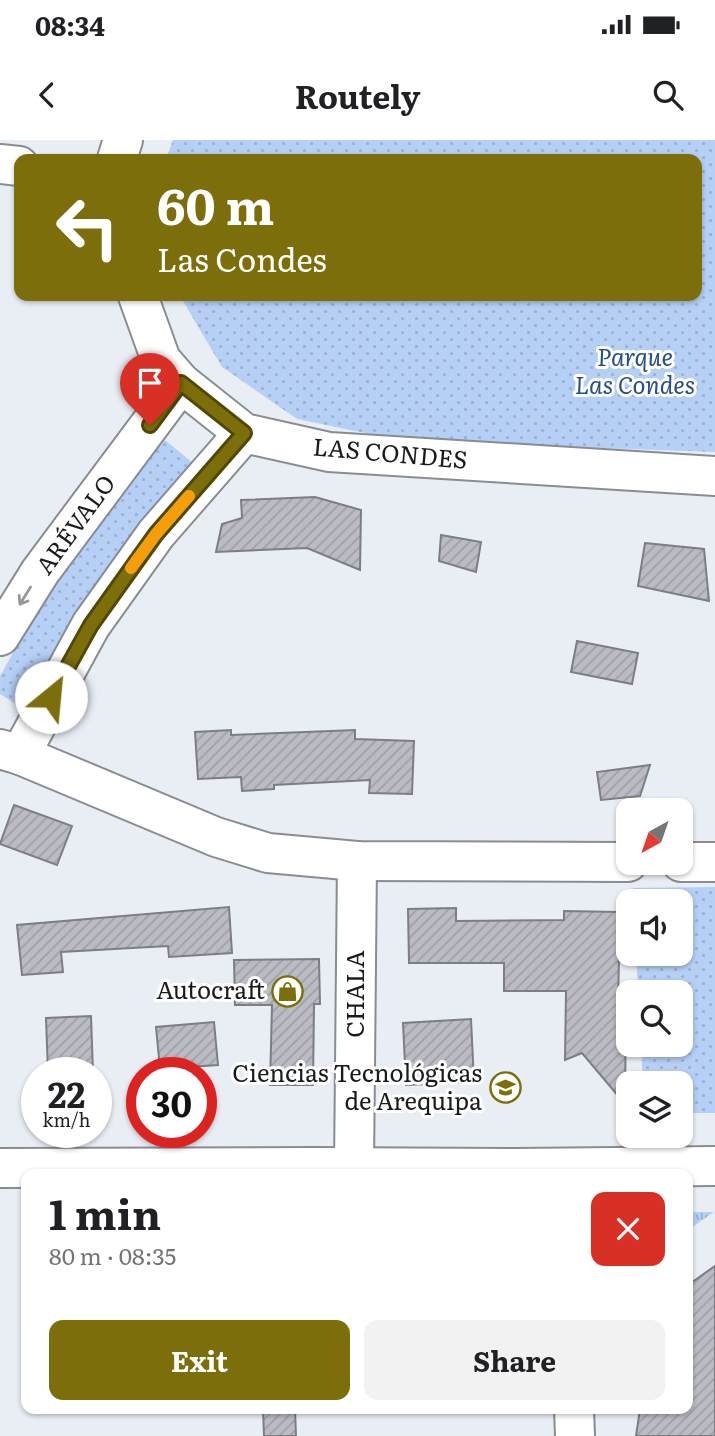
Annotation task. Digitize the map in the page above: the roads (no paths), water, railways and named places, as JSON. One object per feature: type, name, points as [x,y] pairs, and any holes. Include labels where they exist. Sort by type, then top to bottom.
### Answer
[{"type":"street","name":"LAS CONDES","points":[[140,301],[161,360],[181,383],[244,433],[329,452],[715,476]]},
{"type":"street","name":"ARÉVALO","points":[[0,636],[40,572],[181,383]]},
{"type":"street","points":[[244,433],[156,534],[91,625],[10,752],[216,837],[268,853],[357,861],[616,862]]},
{"type":"street","name":"CHALA","points":[[354,1168],[357,861]]},
{"type":"street","points":[[693,862],[715,862]]},
{"type":"street","points":[[608,1169],[715,1166]]},
{"type":"street","points":[[0,1168],[463,1169]]},
{"type":"street","points":[[574,1414],[575,1436]]},
{"type":"place","name":"Autocraft","points":[[288,991]]},
{"type":"place","name":"Ciencias Tecnológicas de Arequipa","points":[[505,1088]]},
{"type":"park label","name":"Parque Las Condes","points":[[635,372]]}]
